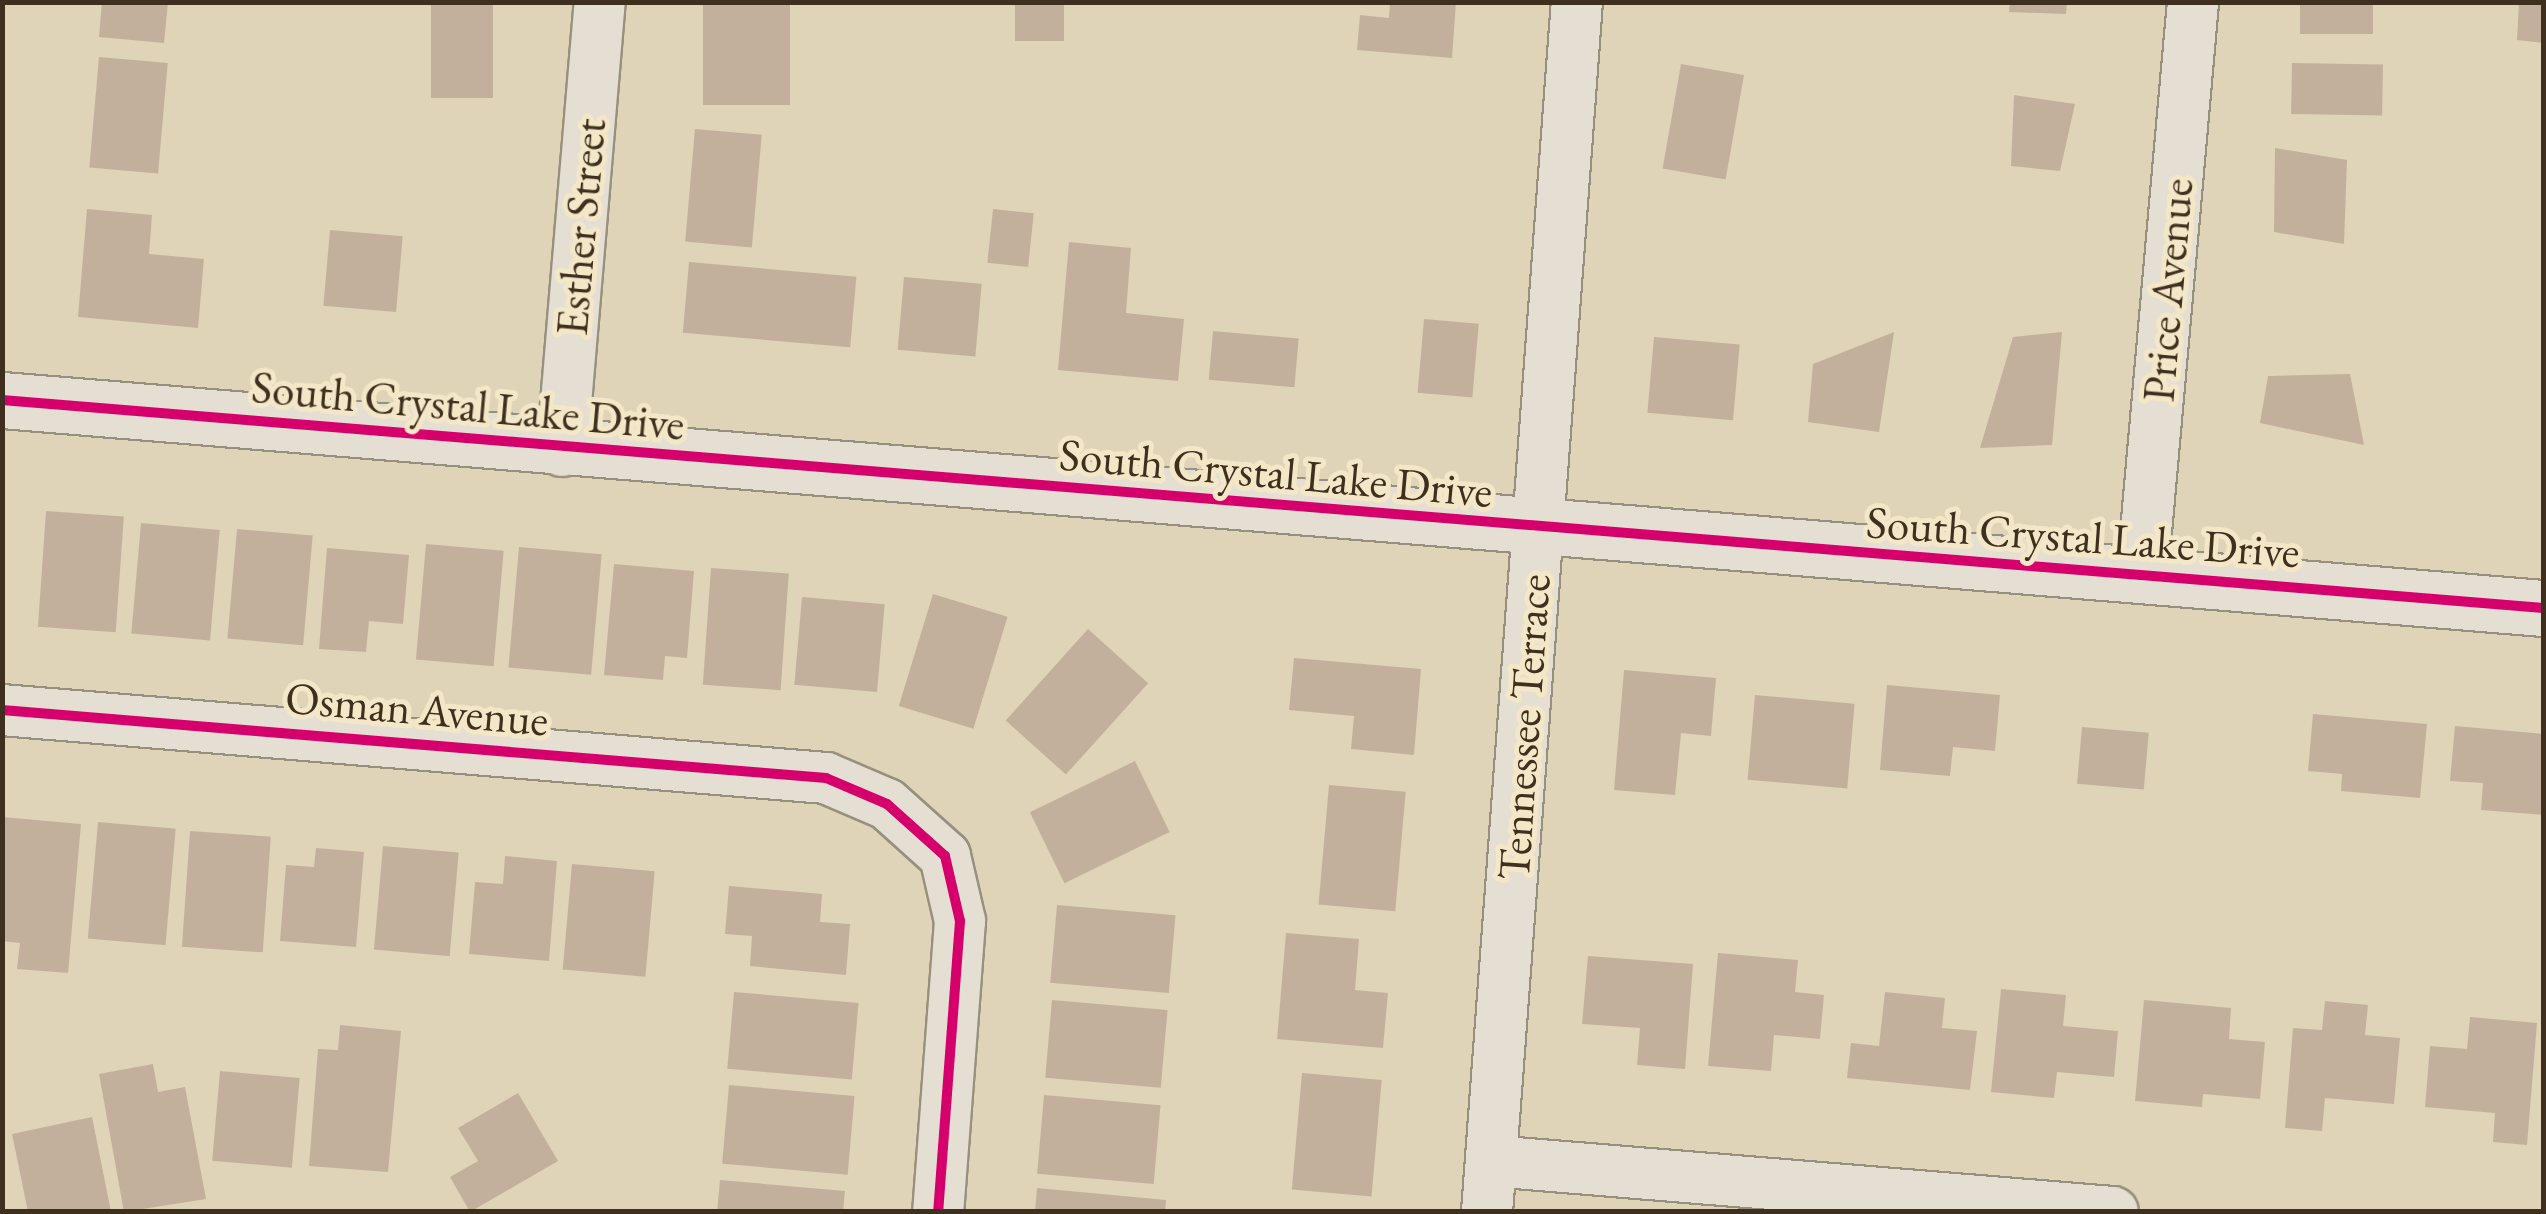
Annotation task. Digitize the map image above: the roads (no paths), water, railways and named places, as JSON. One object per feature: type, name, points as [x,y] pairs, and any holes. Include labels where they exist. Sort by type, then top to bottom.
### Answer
[{"type":"street","name":"Esther Street","points":[[562,450],[600,2]]},
{"type":"street","name":"Tennessee Terrace","points":[[1487,1212],[1578,2]]},
{"type":"street","name":"Price Avenue","points":[[2142,576],[2193,2]]},
{"type":"street","name":"South Crystal Lake Drive","points":[[2,400],[562,450],[2544,608]]},
{"type":"street","name":"Osman Avenue","points":[[2,710],[826,778],[887,804],[945,856],[960,921],[938,1212]]},
{"type":"street","points":[[1491,1160],[2112,1212]]}]
